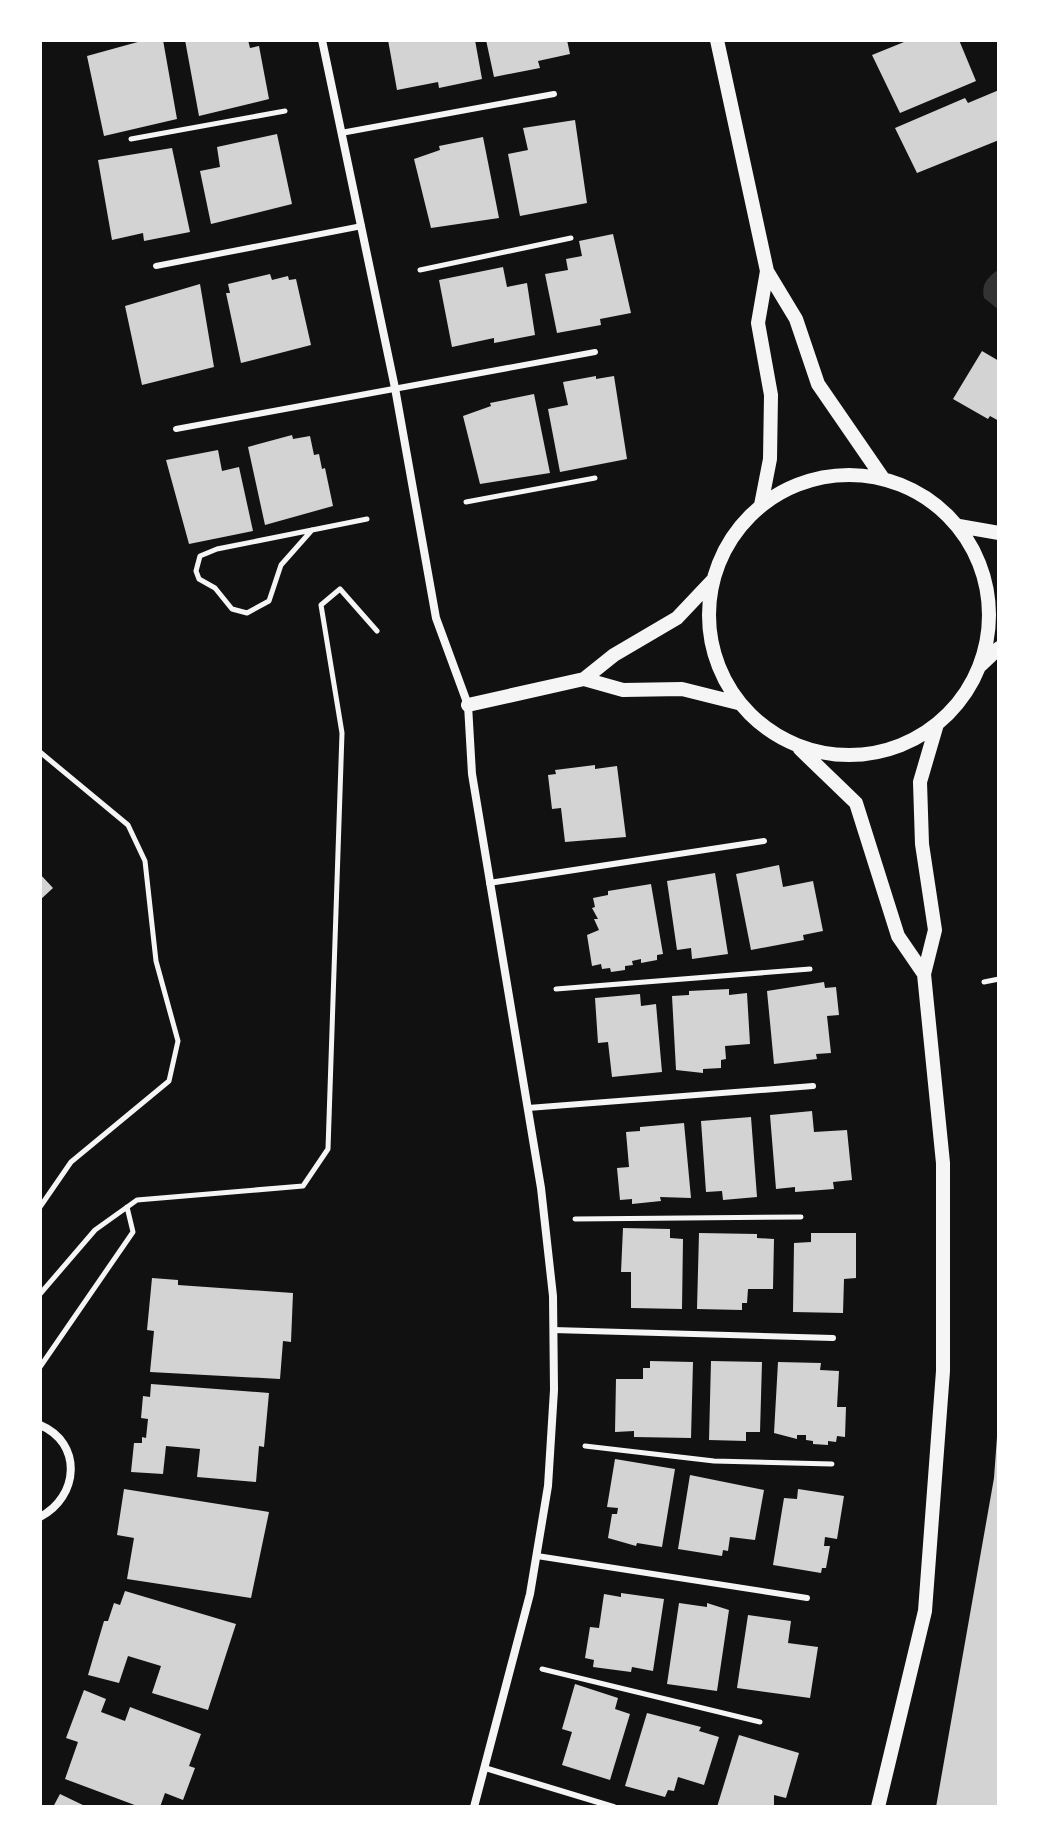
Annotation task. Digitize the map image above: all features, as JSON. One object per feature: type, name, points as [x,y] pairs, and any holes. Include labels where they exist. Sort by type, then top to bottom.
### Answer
[{"type":"street","points":[[322,40],[395,388],[436,618],[468,705],[472,774],[541,1188],[553,1330],[548,1486],[537,1556],[474,1807]]},
{"type":"street","points":[[717,40],[767,271],[796,319],[818,384],[882,477]]},
{"type":"street","points":[[761,505],[770,459],[771,395],[758,323],[767,271]]},
{"type":"street","points":[[839,474],[882,477],[924,496],[959,526],[983,569],[990,617],[981,665],[963,698],[937,724],[906,744],[870,754],[833,755],[797,746],[765,729],[738,703],[717,666],[708,624],[712,581],[730,539],[761,505],[798,484],[812,480],[839,474]]},
{"type":"street","points":[[959,526],[999,533]]},
{"type":"street","points":[[468,705],[584,679],[614,655],[677,618],[712,581]]},
{"type":"street","points":[[981,665],[999,648]]},
{"type":"street","points":[[584,679],[623,690],[682,689],[738,703]]},
{"type":"street","points":[[878,1807],[925,1611],[943,1371],[943,1163],[924,974],[935,930],[922,844],[920,782],[937,724]]},
{"type":"street","points":[[797,746],[856,803],[898,936],[924,974]]},
{"type":"street","points":[[40,1425],[50,1429],[64,1444],[71,1465],[65,1496],[40,1517]]},
{"type":"lane","points":[[341,133],[554,94]]},
{"type":"lane","points":[[156,266],[362,226]]},
{"type":"lane","points":[[176,429],[595,352]]},
{"type":"lane","points":[[489,883],[764,841]]},
{"type":"lane","points":[[528,1108],[813,1086]]},
{"type":"lane","points":[[553,1330],[833,1338]]},
{"type":"lane","points":[[537,1556],[807,1598]]},
{"type":"lane","points":[[485,1768],[614,1807]]},
{"type":"path","points":[[131,139],[285,111]]},
{"type":"path","points":[[420,270],[571,238]]},
{"type":"path","points":[[466,502],[595,478]]},
{"type":"path","points":[[312,530],[281,565],[269,601],[253,611],[232,609],[215,588],[199,579],[196,563],[206,552],[312,530],[367,519]]},
{"type":"path","points":[[40,1294],[95,1230],[137,1200],[303,1186],[328,1149],[342,733],[321,605],[340,589],[377,631]]},
{"type":"path","points":[[40,752],[128,825],[145,861],[156,961],[178,1041],[169,1081],[71,1162],[40,1207]]},
{"type":"path","points":[[556,989],[810,969]]},
{"type":"path","points":[[984,982],[999,979]]},
{"type":"path","points":[[40,1367],[133,1232],[127,1207]]},
{"type":"path","points":[[575,1219],[801,1217]]},
{"type":"path","points":[[585,1446],[726,1462],[832,1464]]},
{"type":"path","points":[[542,1669],[760,1722]]},
{"type":"shaded area","points":[[999,269],[999,310],[984,298],[983,289],[991,275]]},
{"type":"building","points":[[145,40],[163,40],[177,119],[104,136],[87,56]]},
{"type":"building","points":[[185,40],[248,40],[250,48],[259,46],[269,99],[199,116]]},
{"type":"building","points":[[388,40],[475,40],[482,79],[439,88],[438,82],[397,90]]},
{"type":"building","points":[[486,40],[567,40],[570,54],[538,61],[540,68],[494,77]]},
{"type":"building","points":[[909,40],[959,40],[976,81],[900,113],[872,55]]},
{"type":"building","points":[[999,90],[999,140],[917,173],[895,128],[965,98],[968,103]]},
{"type":"building","points":[[575,120],[587,203],[520,216],[508,154],[528,150],[523,128]]},
{"type":"building","points":[[277,134],[292,204],[211,224],[200,171],[220,167],[217,147]]},
{"type":"building","points":[[483,137],[499,218],[431,228],[414,159],[440,150],[439,146]]},
{"type":"building","points":[[172,148],[190,232],[144,241],[143,233],[112,240],[98,160]]},
{"type":"building","points":[[613,234],[631,313],[600,319],[601,325],[557,333],[545,274],[568,270],[566,259],[582,256],[579,241]]},
{"type":"building","points":[[503,267],[507,287],[527,283],[535,335],[494,343],[494,338],[452,347],[439,280]]},
{"type":"building","points":[[270,274],[272,280],[288,276],[289,280],[296,279],[311,345],[241,363],[226,293],[230,293],[228,284]]},
{"type":"building","points":[[200,284],[214,367],[142,385],[125,306]]},
{"type":"building","points":[[982,351],[999,361],[999,421],[990,416],[988,419],[953,399]]},
{"type":"building","points":[[596,376],[596,379],[614,376],[627,459],[560,472],[548,409],[568,405],[563,382]]},
{"type":"building","points":[[534,394],[550,473],[480,484],[463,416],[491,406],[490,403]]},
{"type":"building","points":[[292,435],[293,439],[310,436],[314,455],[319,454],[322,469],[325,468],[333,506],[265,525],[248,447]]},
{"type":"building","points":[[218,450],[222,471],[239,467],[253,531],[189,544],[166,460]]},
{"type":"building","points":[[595,765],[595,769],[617,766],[626,837],[565,842],[561,808],[552,809],[548,775],[556,774],[555,770]]},
{"type":"building","points":[[779,865],[783,887],[813,881],[823,931],[803,935],[804,940],[751,950],[736,874]]},
{"type":"building","points":[[715,873],[728,954],[692,959],[691,948],[677,950],[667,881]]},
{"type":"building","points":[[40,874],[53,888],[40,900]]},
{"type":"building","points":[[651,884],[663,954],[657,955],[657,960],[632,961],[633,965],[625,966],[625,970],[611,972],[610,968],[602,969],[601,964],[592,966],[587,935],[599,930],[594,919],[598,919],[592,908],[595,907],[593,898],[608,895],[608,891]]},
{"type":"building","points":[[824,982],[825,988],[836,987],[839,1015],[827,1016],[831,1053],[816,1054],[817,1059],[774,1064],[767,991]]},
{"type":"building","points":[[729,989],[729,995],[747,993],[750,1044],[725,1046],[726,1059],[721,1060],[721,1068],[703,1069],[703,1073],[676,1070],[672,996],[689,995],[689,991]]},
{"type":"building","points":[[640,994],[641,1006],[656,1004],[662,1072],[612,1077],[608,1042],[598,1043],[595,998]]},
{"type":"building","points":[[812,1111],[814,1132],[847,1130],[852,1180],[833,1182],[834,1189],[795,1192],[795,1187],[776,1189],[770,1115]]},
{"type":"building","points":[[751,1117],[757,1197],[723,1200],[722,1191],[706,1192],[701,1121]]},
{"type":"building","points":[[684,1123],[691,1198],[660,1197],[661,1201],[632,1204],[632,1199],[620,1200],[617,1168],[629,1167],[626,1132],[640,1131],[640,1127]]},
{"type":"building","points":[[623,1228],[670,1229],[670,1238],[683,1239],[682,1309],[631,1308],[631,1272],[621,1272]]},
{"type":"building","points":[[699,1233],[757,1234],[757,1238],[774,1239],[773,1289],[748,1289],[747,1303],[742,1303],[742,1310],[697,1309]]},
{"type":"building","points":[[811,1233],[856,1233],[856,1278],[844,1279],[843,1313],[793,1312],[794,1243],[811,1242]]},
{"type":"building","points":[[152,1278],[178,1280],[178,1285],[293,1293],[291,1342],[283,1341],[280,1379],[150,1372],[154,1331],[147,1330]]},
{"type":"building","points":[[650,1361],[693,1362],[691,1438],[634,1437],[634,1431],[615,1432],[616,1379],[643,1379],[643,1368],[650,1368]]},
{"type":"building","points":[[711,1361],[762,1362],[760,1432],[746,1432],[746,1441],[709,1440]]},
{"type":"building","points":[[778,1362],[821,1363],[820,1370],[839,1371],[837,1407],[846,1407],[845,1437],[837,1436],[836,1442],[828,1441],[828,1445],[813,1444],[813,1441],[806,1440],[806,1435],[797,1435],[797,1439],[774,1433]]},
{"type":"building","points":[[151,1384],[269,1393],[264,1447],[259,1446],[256,1482],[197,1477],[200,1449],[166,1446],[163,1474],[131,1472],[134,1443],[142,1443],[142,1437],[146,1438],[148,1419],[141,1418],[143,1396],[150,1397]]},
{"type":"building","points":[[997,1437],[999,1807],[936,1807],[994,1478]]},
{"type":"building","points":[[615,1459],[675,1469],[662,1547],[637,1543],[636,1546],[608,1538],[612,1514],[617,1514],[618,1508],[607,1507]]},
{"type":"building","points":[[690,1475],[764,1490],[755,1540],[730,1537],[728,1551],[723,1550],[722,1556],[678,1549]]},
{"type":"building","points":[[124,1489],[269,1512],[251,1598],[127,1579],[134,1538],[117,1535]]},
{"type":"building","points":[[798,1489],[844,1496],[837,1539],[825,1537],[824,1546],[830,1546],[826,1568],[822,1568],[821,1573],[773,1565],[784,1498],[797,1499]]},
{"type":"building","points":[[125,1591],[236,1624],[208,1710],[152,1693],[161,1666],[128,1656],[119,1683],[88,1675],[104,1621],[108,1621],[114,1603],[120,1605]]},
{"type":"building","points":[[621,1593],[664,1599],[653,1671],[632,1667],[631,1672],[593,1667],[594,1660],[585,1658],[590,1627],[599,1628],[604,1594],[621,1597]]},
{"type":"building","points":[[679,1603],[707,1607],[707,1603],[729,1610],[717,1691],[667,1684]]},
{"type":"building","points":[[748,1615],[791,1621],[788,1643],[818,1647],[810,1698],[737,1688]]},
{"type":"building","points":[[575,1684],[618,1698],[615,1709],[630,1714],[610,1780],[562,1765],[572,1732],[562,1729]]},
{"type":"building","points":[[84,1690],[106,1699],[101,1712],[125,1721],[130,1707],[201,1734],[189,1766],[195,1768],[183,1800],[165,1793],[160,1807],[140,1807],[65,1779],[78,1742],[66,1738]]},
{"type":"building","points":[[647,1713],[701,1727],[699,1731],[719,1737],[704,1785],[678,1777],[674,1791],[668,1790],[665,1797],[625,1786]]},
{"type":"building","points":[[739,1735],[799,1753],[786,1798],[774,1795],[774,1807],[717,1807]]},
{"type":"building","points":[[60,1794],[87,1807],[53,1807]]}]
